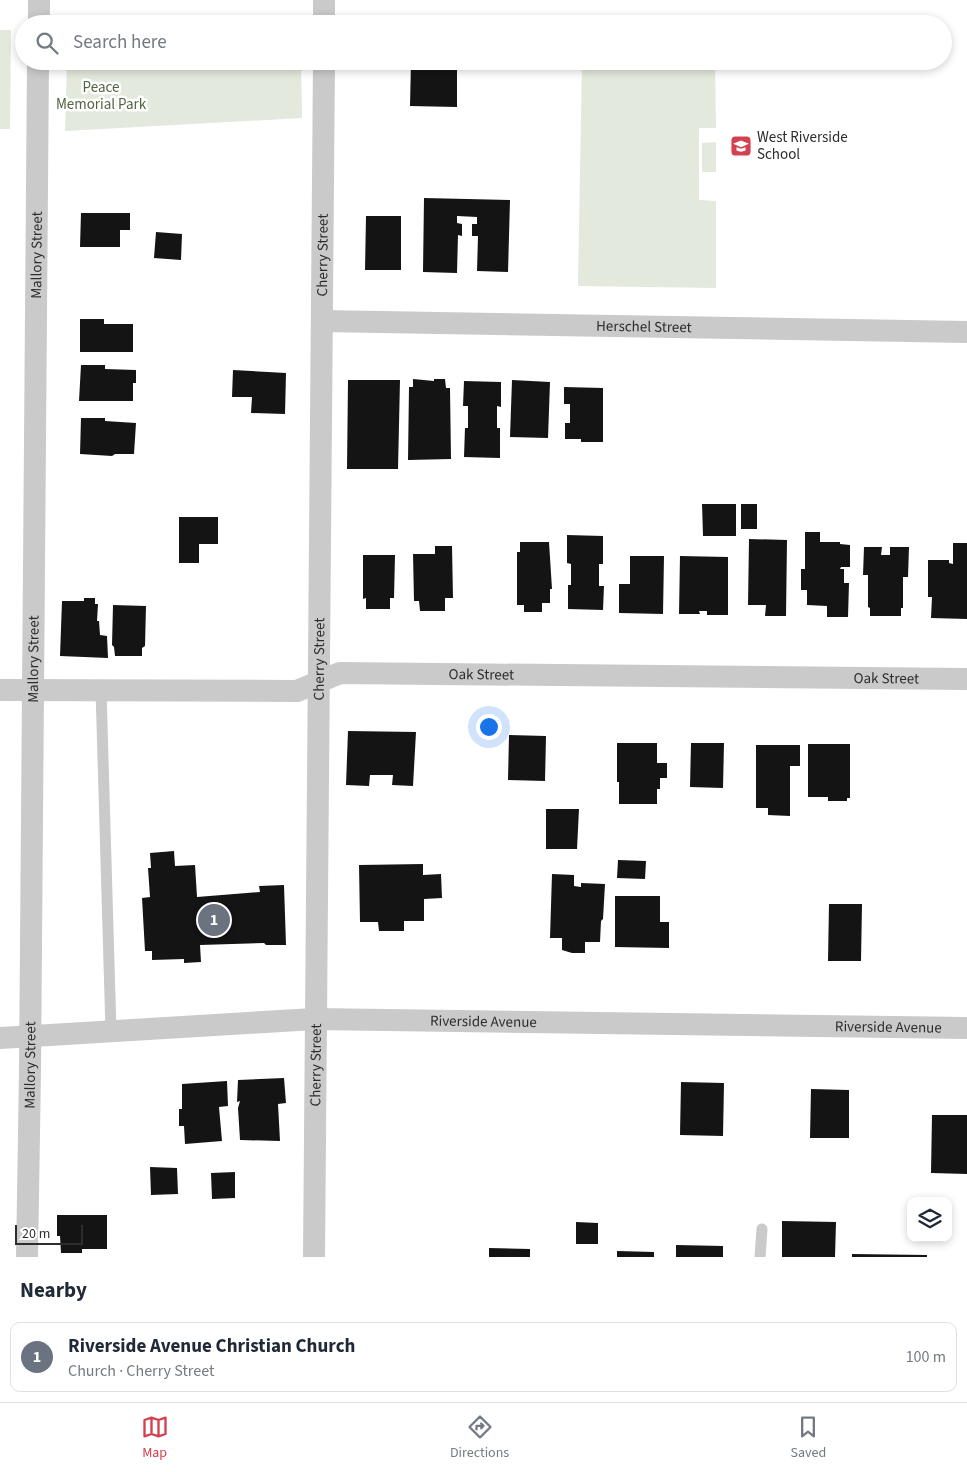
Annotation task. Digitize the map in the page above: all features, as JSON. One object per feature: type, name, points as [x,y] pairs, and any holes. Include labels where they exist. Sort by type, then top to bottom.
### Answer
[{"type":"street","points":[[39,0],[39,15]]},
{"type":"street","points":[[324,0],[324,15]]},
{"type":"street","name":"Mallory Street","points":[[27,1257],[38,70]]},
{"type":"street","name":"Cherry Street","points":[[314,1257],[314,1019],[323,321],[324,70]]},
{"type":"street","name":"Herschel Street","points":[[323,321],[967,332]]},
{"type":"street","name":"Oak Street","points":[[0,690],[297,691],[340,673],[967,679]]},
{"type":"street","name":"Riverside Avenue","points":[[0,1038],[314,1019],[967,1028]]},
{"type":"lane","points":[[101,690],[110,1031]]},
{"type":"lane","points":[[760,1257],[762,1228]]},
{"type":"green space","points":[[0,30],[11,30],[10,129],[0,129]]},
{"type":"green space","name":"Peace Memorial Park","points":[[67,70],[301,70],[302,118],[65,131]]},
{"type":"green space","points":[[582,70],[715,70],[716,128],[699,128],[699,200],[716,201],[716,288],[578,286]]},
{"type":"green space","points":[[716,142],[716,172],[702,172],[702,143]]},
{"type":"building","points":[[411,70],[457,70],[457,107],[410,106]]},
{"type":"building","points":[[424,198],[510,200],[508,272],[477,271],[478,236],[472,236],[472,224],[477,224],[477,217],[457,216],[457,223],[462,224],[462,236],[458,235],[457,273],[423,272]]},
{"type":"building","points":[[81,213],[130,213],[130,230],[120,230],[120,247],[80,247]]},
{"type":"building","points":[[366,216],[401,216],[401,270],[365,270]]},
{"type":"building","points":[[156,232],[182,234],[181,260],[154,258]]},
{"type":"building","points":[[80,319],[104,319],[104,324],[133,324],[133,352],[80,352]]},
{"type":"building","points":[[81,365],[105,365],[105,369],[136,370],[136,383],[133,383],[133,401],[79,401]]},
{"type":"building","points":[[233,370],[286,373],[285,414],[251,413],[252,397],[232,397]]},
{"type":"building","points":[[413,379],[434,381],[434,379],[445,379],[446,388],[450,388],[451,459],[408,460],[409,387],[413,387]]},
{"type":"building","points":[[348,380],[400,380],[398,469],[347,469]]},
{"type":"building","points":[[512,380],[550,382],[548,438],[510,437]]},
{"type":"building","points":[[464,381],[501,382],[501,407],[497,406],[497,428],[500,428],[500,458],[464,457],[465,428],[468,428],[468,406],[463,406]]},
{"type":"building","points":[[564,387],[603,388],[603,442],[581,442],[581,439],[565,439],[565,423],[570,423],[570,404],[564,404]]},
{"type":"building","points":[[81,418],[105,418],[105,421],[136,423],[134,454],[115,454],[112,456],[80,454]]},
{"type":"building","points":[[702,504],[736,504],[736,536],[703,536]]},
{"type":"building","points":[[741,504],[757,504],[757,529],[741,529]]},
{"type":"building","points":[[179,517],[218,517],[218,544],[199,544],[199,563],[179,563]]},
{"type":"building","points":[[805,532],[820,532],[820,542],[840,542],[840,544],[850,545],[850,567],[841,567],[840,569],[844,569],[844,583],[849,583],[848,617],[827,617],[827,606],[807,605],[807,590],[801,590],[801,569],[805,569]]},
{"type":"building","points":[[567,535],[603,536],[603,564],[599,564],[599,586],[604,586],[603,610],[568,609],[568,585],[571,585],[571,564],[567,563]]},
{"type":"building","points":[[749,539],[787,540],[786,616],[765,616],[766,605],[748,605]]},
{"type":"building","points":[[520,542],[549,542],[552,589],[550,589],[550,603],[542,603],[542,612],[524,612],[524,605],[517,605],[517,552],[520,552]]},
{"type":"building","points":[[953,543],[967,543],[967,619],[931,618],[932,597],[928,597],[928,560],[949,560],[949,563],[953,564]]},
{"type":"building","points":[[435,546],[452,546],[453,598],[445,598],[445,611],[420,611],[419,601],[414,601],[413,554],[435,554]]},
{"type":"building","points":[[864,547],[882,547],[881,555],[890,555],[890,547],[909,547],[908,577],[903,577],[903,608],[901,608],[901,616],[870,616],[870,608],[868,607],[868,575],[863,575]]},
{"type":"building","points":[[363,555],[395,555],[394,598],[390,598],[390,609],[366,609],[366,598],[363,599]]},
{"type":"building","points":[[630,556],[664,556],[663,614],[619,613],[619,584],[630,584]]},
{"type":"building","points":[[680,556],[728,557],[728,615],[707,615],[707,611],[699,611],[700,614],[679,614]]},
{"type":"building","points":[[84,598],[95,598],[95,604],[98,604],[97,621],[99,621],[100,635],[107,636],[108,658],[60,656],[62,601],[84,601]]},
{"type":"building","points":[[113,605],[146,606],[145,646],[142,648],[142,656],[115,656],[112,645]]},
{"type":"building","points":[[348,731],[416,732],[413,786],[392,785],[393,775],[370,775],[369,786],[346,785]]},
{"type":"building","points":[[509,735],[546,736],[545,781],[508,780]]},
{"type":"building","points":[[617,743],[657,743],[657,763],[667,763],[667,778],[660,778],[660,789],[657,789],[657,804],[619,804]]},
{"type":"building","points":[[691,743],[724,743],[723,788],[690,787]]},
{"type":"building","points":[[808,744],[850,744],[850,798],[847,798],[847,801],[828,801],[828,797],[808,797]]},
{"type":"building","points":[[756,745],[800,745],[800,766],[790,766],[790,816],[768,815],[768,808],[756,808]]},
{"type":"building","points":[[546,809],[579,809],[577,849],[546,849]]},
{"type":"building","points":[[174,851],[175,866],[195,865],[197,897],[260,892],[259,886],[284,885],[286,945],[266,945],[264,943],[200,945],[201,962],[184,963],[184,959],[152,960],[152,951],[145,951],[142,898],[150,897],[148,868],[151,868],[150,853]]},
{"type":"building","points":[[618,860],[646,861],[645,879],[617,878]]},
{"type":"building","points":[[423,864],[423,875],[441,874],[442,898],[424,899],[424,921],[404,921],[404,931],[379,931],[378,922],[360,922],[359,865]]},
{"type":"building","points":[[552,874],[574,875],[574,886],[581,887],[581,883],[605,884],[600,942],[585,942],[585,953],[572,953],[562,950],[562,938],[550,938]]},
{"type":"building","points":[[615,896],[660,896],[660,922],[669,922],[669,948],[615,947]]},
{"type":"building","points":[[829,904],[862,904],[861,961],[828,961]]},
{"type":"building","points":[[284,1078],[286,1103],[278,1104],[280,1141],[240,1140],[238,1108],[240,1101],[237,1102],[238,1080]]},
{"type":"building","points":[[227,1081],[228,1106],[219,1107],[222,1141],[185,1144],[184,1126],[179,1126],[179,1109],[182,1109],[182,1084]]},
{"type":"building","points":[[681,1082],[724,1083],[723,1136],[680,1135]]},
{"type":"building","points":[[811,1089],[849,1090],[849,1138],[810,1138]]},
{"type":"building","points":[[932,1115],[967,1115],[967,1174],[931,1173]]},
{"type":"building","points":[[150,1167],[177,1168],[178,1194],[151,1195]]},
{"type":"building","points":[[235,1172],[235,1198],[212,1199],[211,1173]]},
{"type":"building","points":[[57,1215],[107,1215],[107,1249],[82,1249],[82,1253],[61,1253],[60,1236],[57,1236]]},
{"type":"building","points":[[782,1221],[836,1222],[835,1257],[782,1257]]},
{"type":"building","points":[[576,1222],[598,1223],[598,1244],[576,1244]]},
{"type":"building","points":[[676,1245],[723,1246],[723,1257],[676,1257]]},
{"type":"building","points":[[489,1248],[530,1249],[530,1257],[489,1257]]},
{"type":"building","points":[[617,1251],[654,1252],[654,1257],[617,1257]]},
{"type":"building","points":[[852,1254],[927,1255],[927,1257],[852,1257]]},
{"type":"place","name":"West Riverside School","points":[[741,146]]},
{"type":"place","name":"Riverside Avenue Christian Church","points":[[214,920]]}]
